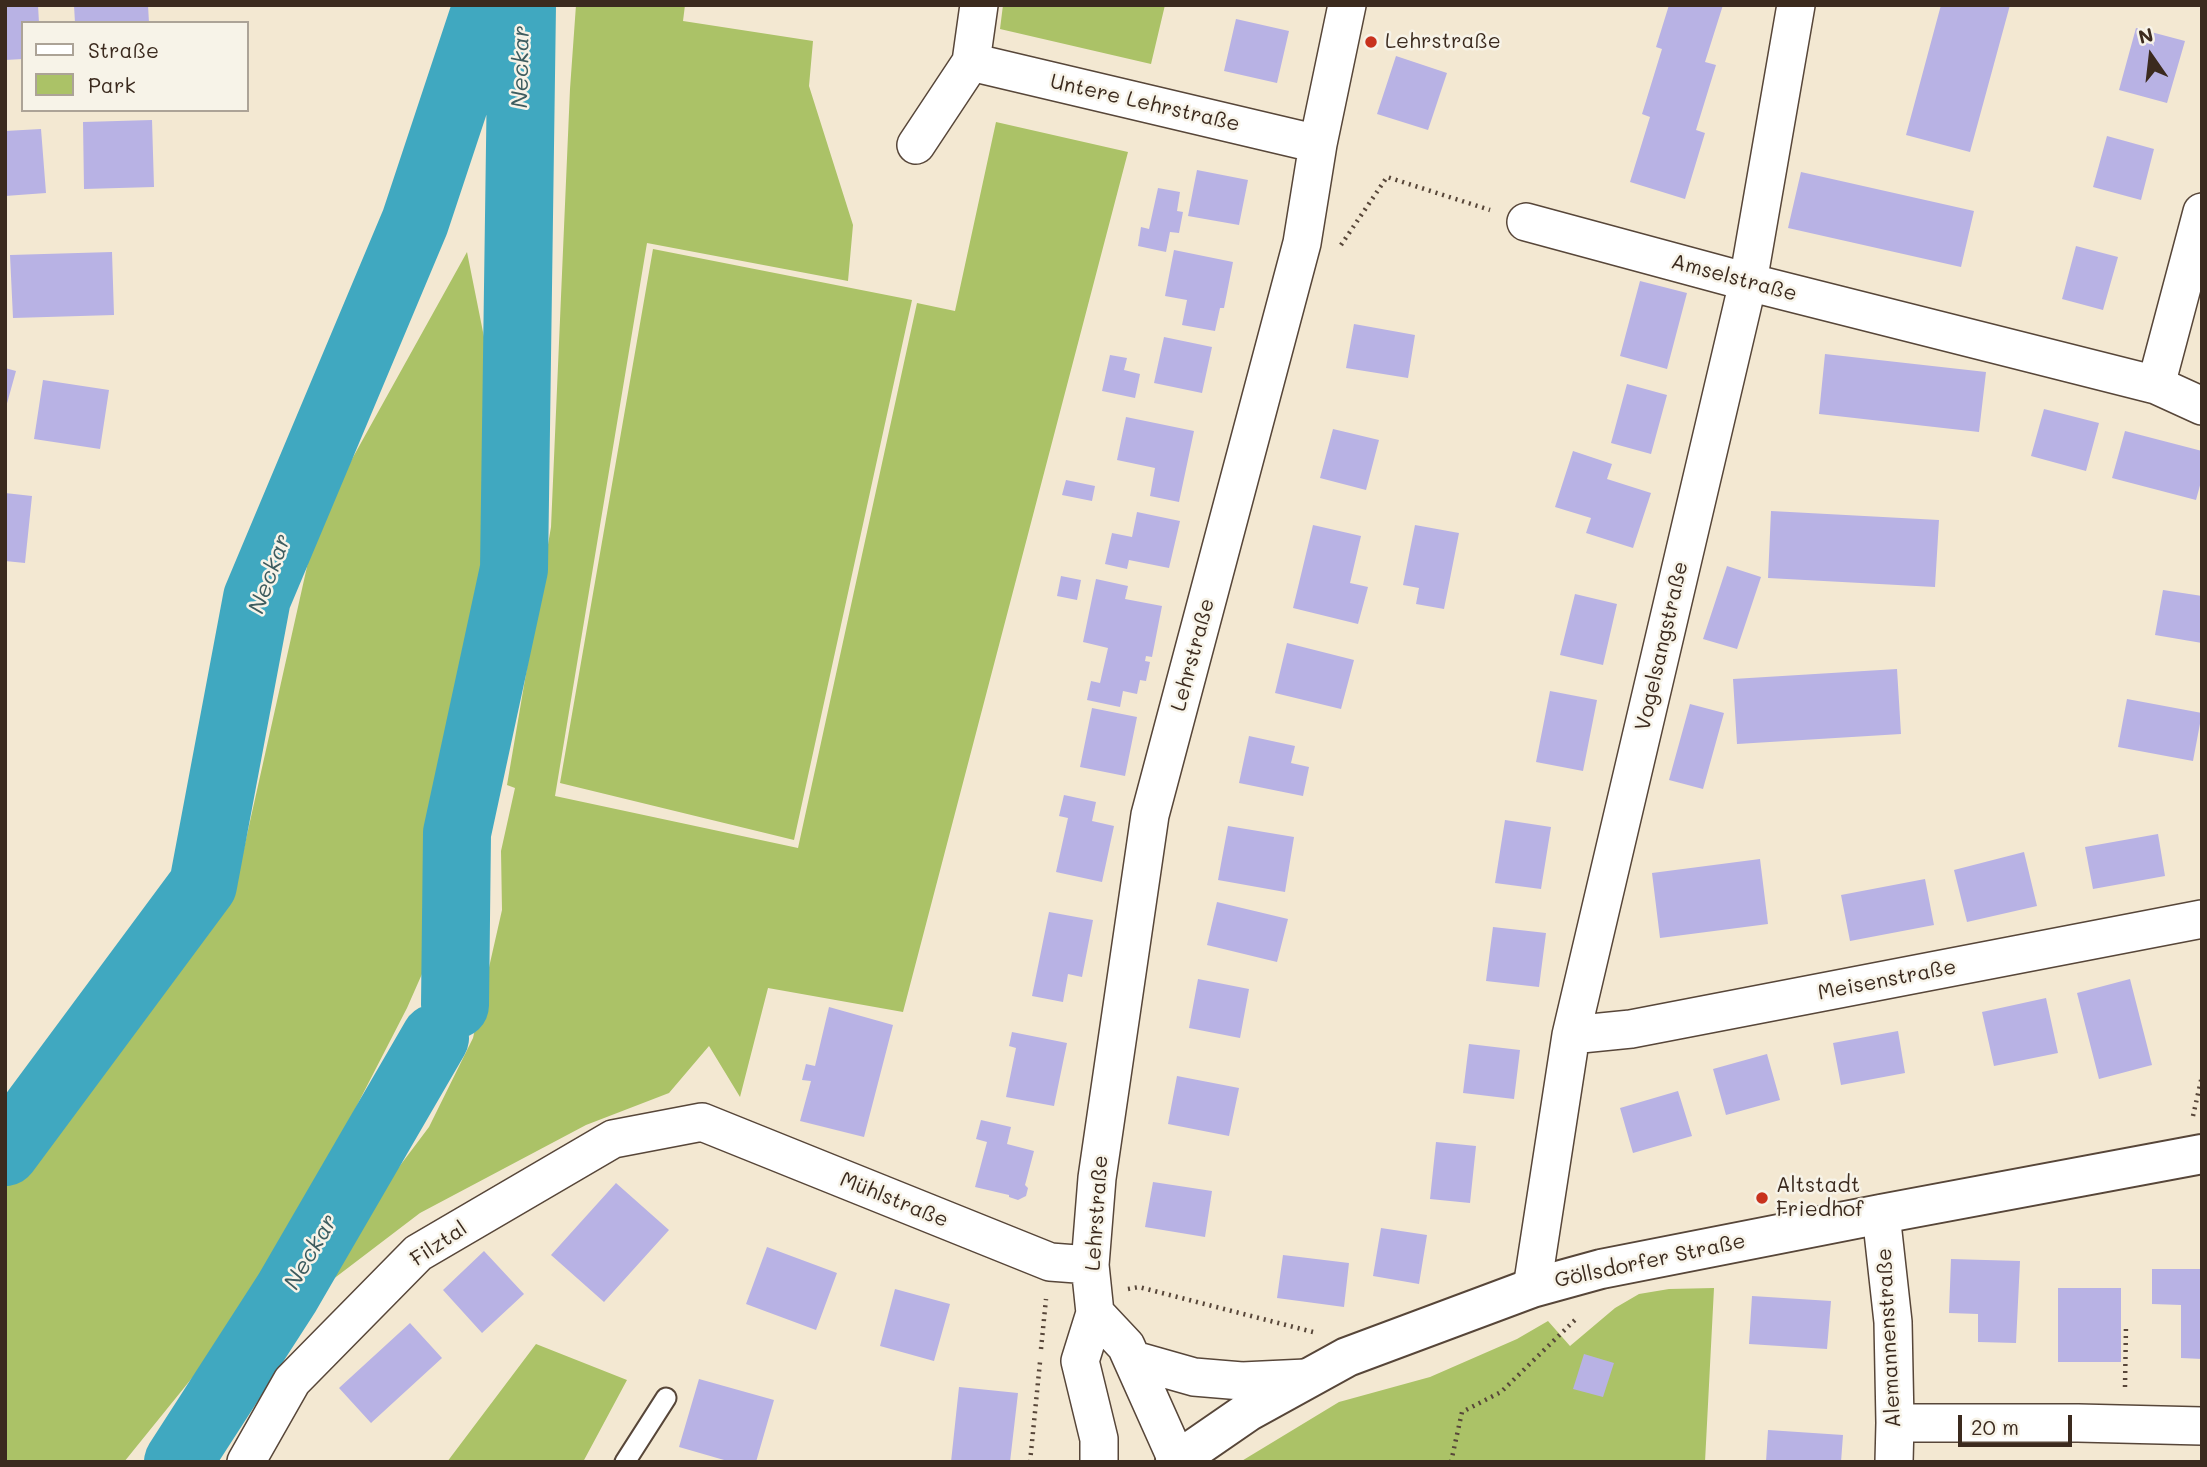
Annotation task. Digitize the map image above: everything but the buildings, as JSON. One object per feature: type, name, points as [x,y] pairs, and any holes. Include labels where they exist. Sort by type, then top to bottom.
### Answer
[{"type":"street","points":[[916,145],[971,62],[979,5]]},
{"type":"street","name":"Lehrstraße","points":[[1099,1462],[1098,1439],[1080,1361],[1093,1290],[1097,1178],[1150,815],[1302,243],[1318,144],[1347,5]]},
{"type":"street","name":"Vogelsangstraße","points":[[1532,1288],[1572,1035],[1748,282],[1796,5]]},
{"type":"street","name":"Untere Lehrstraße","points":[[971,62],[1318,144]]},
{"type":"street","points":[[2156,385],[2202,212]]},
{"type":"street","name":"Amselstraße","points":[[1526,222],[1748,282],[2156,385],[2202,406]]},
{"type":"street","name":"Meisenstraße","points":[[1572,1035],[1631,1029],[2202,919]]},
{"type":"street","name":"Mühlstraße","points":[[702,1122],[1050,1262],[1093,1290]]},
{"type":"street","name":"Filztal","points":[[246,1462],[292,1381],[418,1253],[613,1139],[702,1122]]},
{"type":"street","name":"Göllsdorfer Straße","points":[[1176,1461],[1249,1411],[1347,1357],[1532,1288],[1601,1269],[2202,1154]]},
{"type":"street","name":"Alemannenstraße","points":[[1881,1214],[1893,1322],[1894,1462]]},
{"type":"street","points":[[1093,1290],[1134,1360],[1176,1461]]},
{"type":"street","points":[[1134,1360],[1194,1377],[1242,1381],[1306,1378]]},
{"type":"street","points":[[1895,1423],[2202,1426]]},
{"type":"lane","points":[[625,1462],[666,1398]]},
{"type":"path","points":[[1302,243],[1338,250],[1387,177],[1526,222]]},
{"type":"path","points":[[1451,1462],[1462,1412],[1501,1392],[1580,1315],[1601,1269]]},
{"type":"path","points":[[1046,1297],[1139,1287],[1319,1334],[1347,1357]]},
{"type":"path","points":[[2124,1424],[2126,1325]]},
{"type":"green space","points":[[576,5],[685,5],[683,21],[813,41],[809,86],[853,225],[848,281],[647,243],[555,796],[798,848],[917,303],[955,311],[996,122],[1128,152],[903,1012],[768,988],[740,1097],[709,1046],[669,1093],[586,1125],[420,1213],[290,1312],[429,1127],[473,1038],[502,910],[501,851],[515,788],[507,785],[551,527]]},
{"type":"green space","points":[[1003,5],[1165,5],[1151,64],[1000,29]]},
{"type":"green space","points":[[653,249],[912,300],[794,840],[560,783]]},
{"type":"green space","points":[[467,252],[492,377],[494,527],[465,676],[429,958],[407,1008],[260,1294],[124,1462],[5,1462],[5,1184],[240,866],[317,522]]},
{"type":"green space","points":[[1714,1288],[1705,1462],[1240,1462],[1339,1402],[1430,1377],[1517,1339],[1548,1321],[1570,1346],[1615,1308],[1639,1294],[1669,1289]]},
{"type":"green space","points":[[536,1344],[627,1380],[583,1462],[447,1462]]},
{"type":"waterway","name":"Neckar","points":[[5,1152],[203,885],[257,598],[415,222],[487,5]]},
{"type":"waterway","name":"Neckar","points":[[455,1005],[457,833],[514,569],[522,5]]},
{"type":"waterway","name":"Neckar","points":[[178,1462],[287,1293],[435,1038]]},
{"type":"place","name":"Lehrstraße","points":[[1371,42]]},
{"type":"place","name":"Altstadt Friedhof","points":[[1762,1198]]}]
